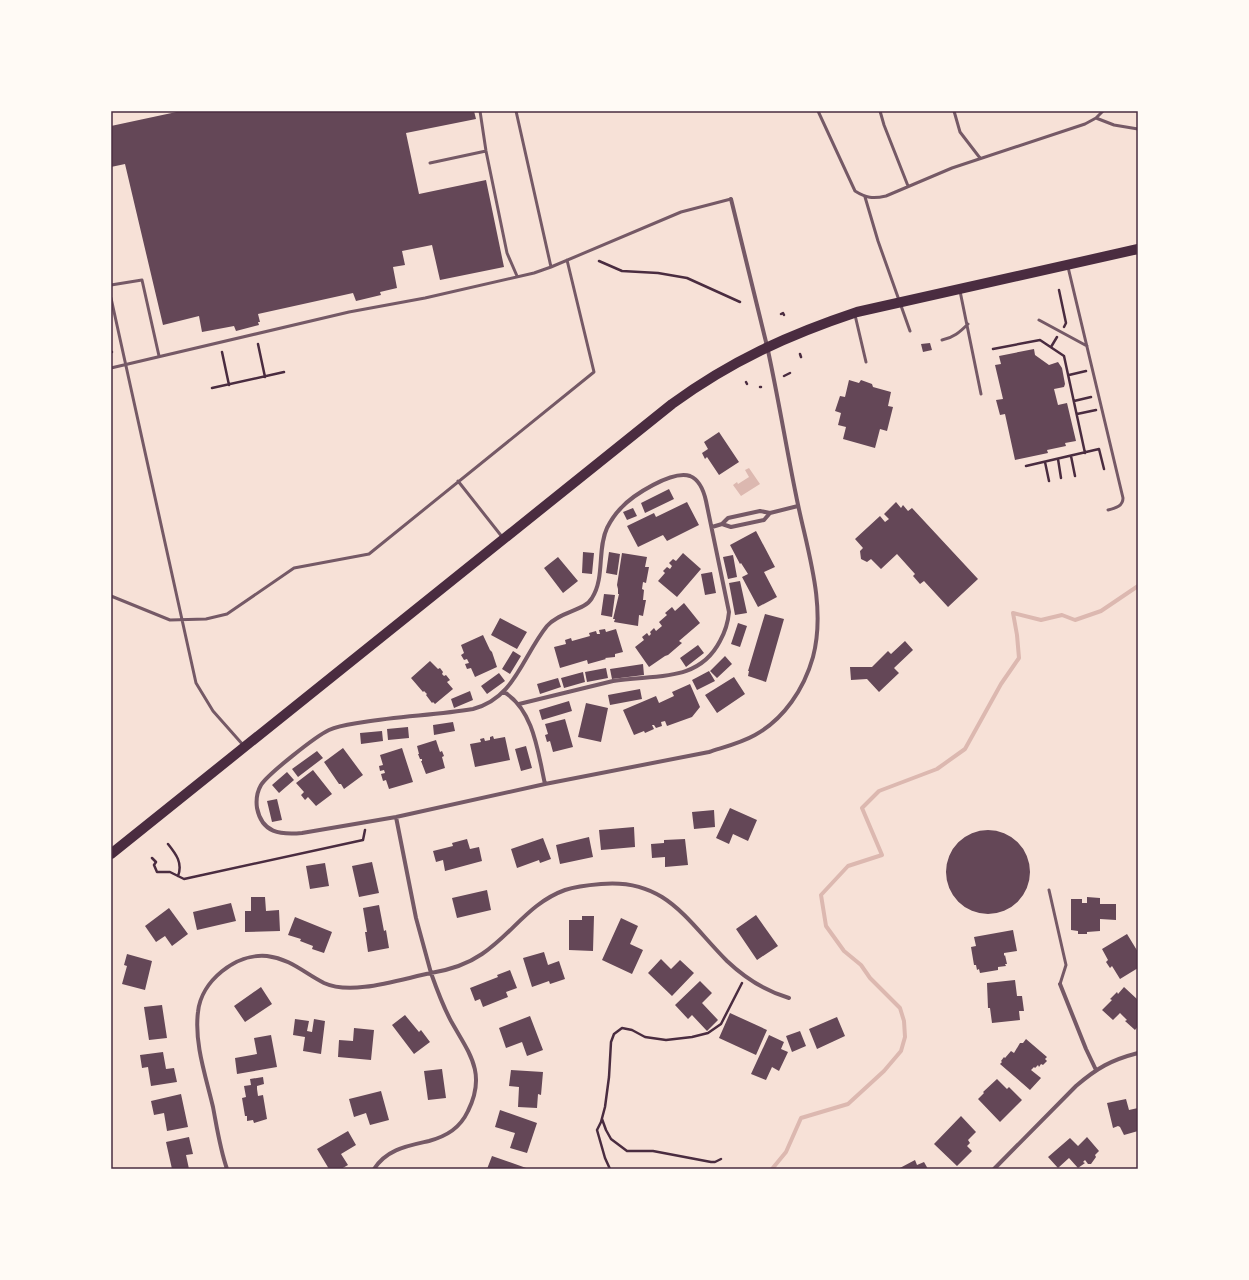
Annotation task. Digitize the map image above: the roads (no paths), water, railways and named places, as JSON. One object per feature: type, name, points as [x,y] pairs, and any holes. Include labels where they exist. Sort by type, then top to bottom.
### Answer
[{"type":"main road","points":[[111,854],[672,404],[712,377],[767,347],[812,328],[854,313],[1138,249]]},
{"type":"street","points":[[519,704],[613,681],[670,676],[688,670],[704,662],[713,652],[720,641],[729,616],[705,495],[700,485],[690,476],[681,476],[655,484],[626,502],[610,522],[604,535],[598,582],[592,598],[585,606],[557,617],[547,626],[504,692],[490,703],[473,709],[374,720],[329,730],[316,737],[266,778],[258,792],[257,807],[260,817],[264,825],[271,830],[285,834],[302,833],[396,817],[545,784],[709,752],[754,736],[771,725],[786,710],[799,692],[807,674],[816,642],[818,614],[810,560],[767,347],[731,199]]},
{"type":"street","points":[[712,527],[722,524],[728,518],[760,510],[770,513],[798,506]]},
{"type":"street","points":[[722,524],[731,528],[764,520],[770,513]]},
{"type":"street","points":[[504,692],[519,704],[531,729],[545,784]]},
{"type":"street","points":[[374,1169],[381,1159],[390,1153],[409,1145],[436,1139],[449,1133],[462,1122],[474,1098],[477,1082],[475,1066],[446,1010],[431,974],[418,924],[396,817]]},
{"type":"street","points":[[227,1169],[200,1049],[197,1028],[198,1011],[202,997],[220,974],[236,962],[248,958],[261,956],[273,957],[288,961],[324,983],[336,987],[347,988],[366,987],[431,974],[455,968],[473,960],[492,946],[525,915],[555,895],[576,887],[612,884],[641,888],[662,896],[683,913],[728,961],[746,976],[764,988],[789,998]]},
{"type":"street","points":[[1060,984],[1096,1070]]},
{"type":"street","points":[[994,1169],[1076,1086],[1096,1070],[1111,1062],[1138,1053]]},
{"type":"lane","points":[[480,111],[486,151],[507,253],[517,276]]},
{"type":"lane","points":[[516,111],[551,268]]},
{"type":"lane","points":[[818,111],[855,191],[865,196],[876,198],[886,196],[952,168],[980,158],[1085,124],[1096,118],[1103,111]]},
{"type":"lane","points":[[880,111],[884,126],[908,186]]},
{"type":"lane","points":[[954,111],[960,132],[980,158]]},
{"type":"lane","points":[[1096,118],[1114,125],[1138,129]]},
{"type":"lane","points":[[430,163],[486,151]]},
{"type":"lane","points":[[865,196],[878,241],[910,331]]},
{"type":"lane","points":[[111,368],[349,312],[425,298],[534,273],[551,268],[681,212],[731,199]]},
{"type":"lane","points":[[111,596],[170,620],[206,619],[227,614],[294,568],[369,554],[594,372],[567,260]]},
{"type":"lane","points":[[1067,265],[1099,395],[1122,498],[1120,505],[1116,508],[1108,510]]},
{"type":"lane","points":[[111,285],[142,280],[159,356]]},
{"type":"lane","points":[[960,289],[981,394]]},
{"type":"lane","points":[[111,298],[196,683],[213,711],[244,747]]},
{"type":"lane","points":[[854,313],[866,362]]},
{"type":"lane","points":[[1039,320],[1087,346]]},
{"type":"lane","points":[[942,340],[950,338],[961,331],[968,324]]},
{"type":"lane","points":[[458,481],[504,539]]},
{"type":"lane","points":[[1049,890],[1066,965],[1060,984]]},
{"type":"waterway","points":[[772,1169],[786,1152],[801,1118],[848,1104],[884,1071],[901,1051],[905,1037],[904,1021],[900,1008],[870,978],[861,965],[844,951],[826,926],[821,895],[848,866],[882,855],[862,808],[879,791],[937,769],[965,749],[1001,684],[1019,658],[1013,613],[1041,620],[1062,615],[1075,620],[1101,611],[1138,586]]}]
